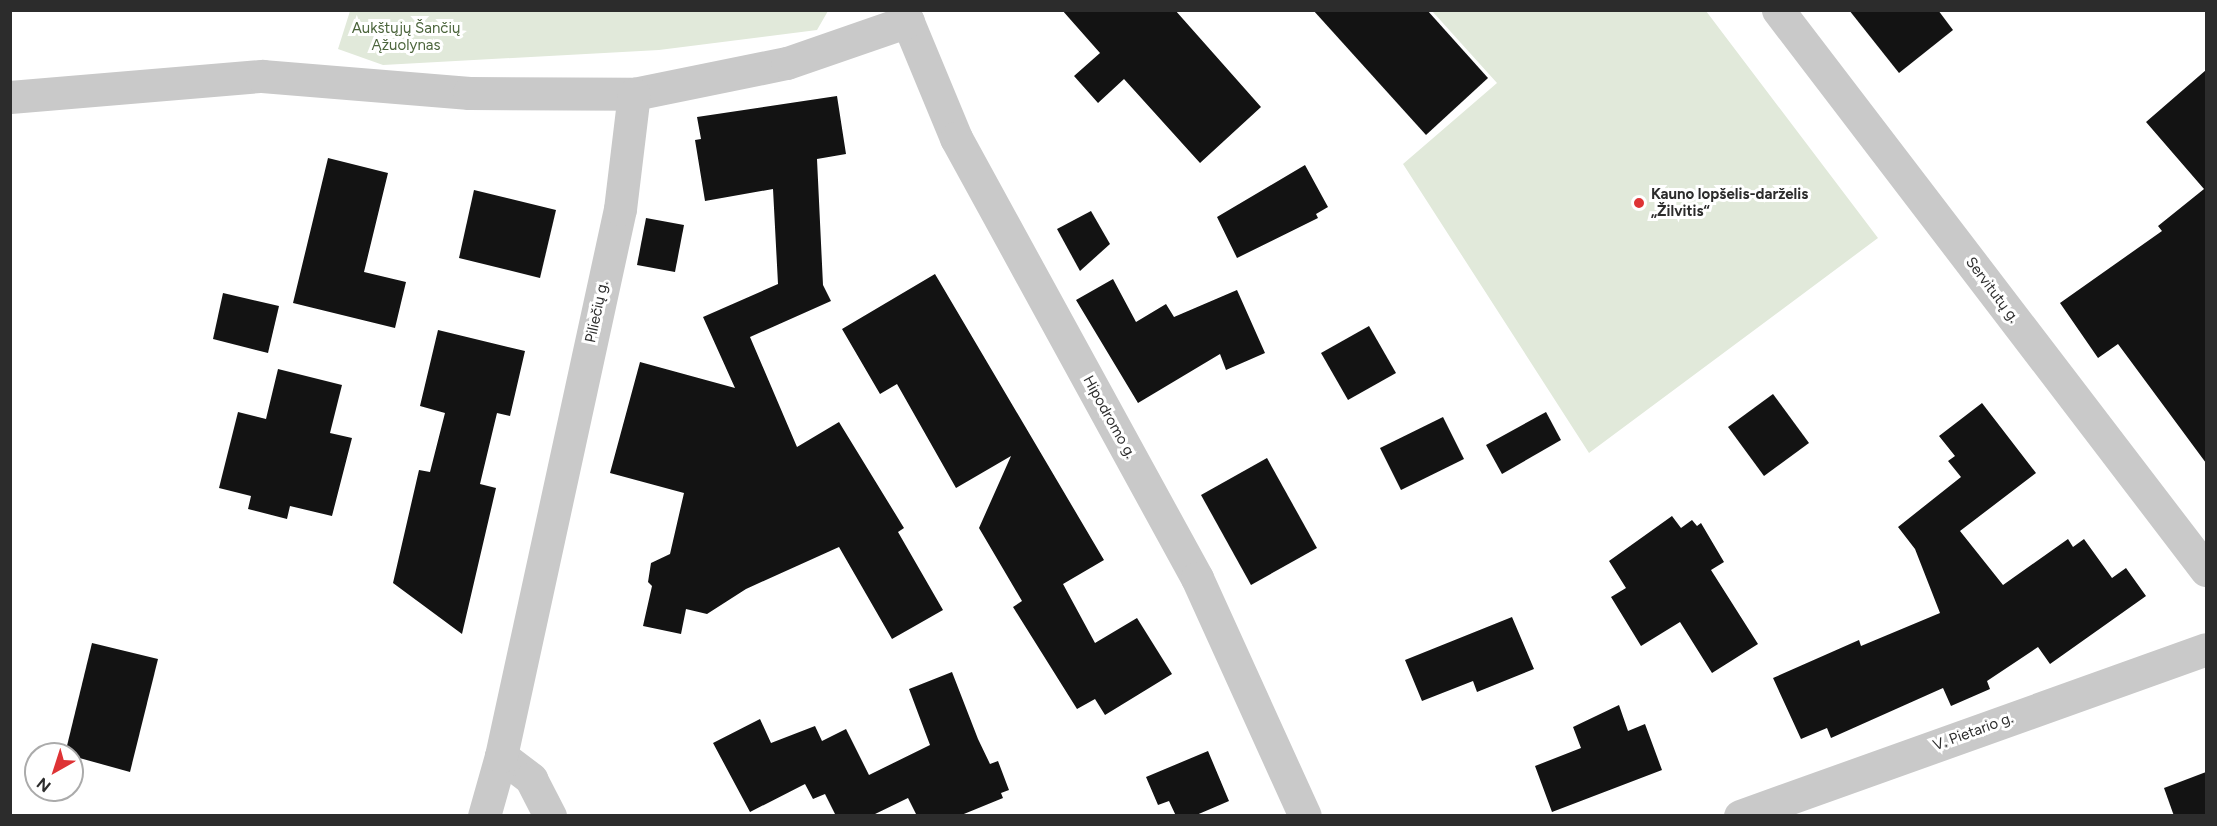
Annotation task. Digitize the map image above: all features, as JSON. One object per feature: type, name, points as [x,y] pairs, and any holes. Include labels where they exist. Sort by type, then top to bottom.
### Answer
[{"type":"street","name":"Servitutų g.","points":[[1778,10],[2206,570]]},
{"type":"street","points":[[10,97],[262,76],[469,93],[634,94],[786,63],[905,16]]},
{"type":"street","name":"Hipodromo g.","points":[[905,16],[956,138],[1197,578],[1305,816]]},
{"type":"street","name":"Piliečių g.","points":[[484,816],[501,756],[620,209],[634,94]]},
{"type":"street","name":"V. Pietario g.","points":[[1740,816],[2206,649]]},
{"type":"street","points":[[501,756],[531,779],[550,816]]},
{"type":"green space","name":"Aukštųjų Šančių Ąžuolynas","points":[[350,10],[828,11],[817,30],[659,50],[383,65],[338,49]]},
{"type":"green space","points":[[1432,11],[1706,11],[1878,238],[1589,453],[1403,164],[1497,83]]},
{"type":"building","points":[[1062,10],[1175,10],[1261,107],[1200,163],[1124,79],[1098,103],[1074,76],[1100,53]]},
{"type":"building","points":[[1313,10],[1427,10],[1488,78],[1426,135]]},
{"type":"building","points":[[1849,10],[1938,10],[1953,30],[1899,73]]},
{"type":"building","points":[[2206,70],[2206,463],[2118,344],[2098,358],[2060,303],[2162,231],[2158,226],[2204,189],[2146,122]]},
{"type":"building","points":[[837,96],[846,154],[817,159],[823,285],[831,301],[750,337],[797,447],[839,422],[904,528],[898,532],[943,610],[892,639],[839,547],[746,589],[707,614],[686,609],[681,634],[643,626],[652,586],[648,582],[651,563],[670,554],[684,493],[610,473],[640,362],[735,388],[703,317],[778,284],[773,189],[705,201],[695,140],[701,139],[697,117]]},
{"type":"building","points":[[328,158],[388,173],[364,272],[406,282],[395,328],[293,303]]},
{"type":"building","points":[[1305,165],[1328,207],[1316,214],[1318,218],[1237,258],[1217,217]]},
{"type":"building","points":[[474,190],[556,210],[540,278],[459,258]]},
{"type":"building","points":[[1091,211],[1110,244],[1080,271],[1057,229]]},
{"type":"building","points":[[646,218],[684,225],[675,272],[637,265]]},
{"type":"building","points":[[935,274],[1104,560],[1063,584],[1095,643],[1137,618],[1172,674],[1105,715],[1095,699],[1077,709],[1013,607],[1022,601],[979,528],[1011,456],[956,488],[897,384],[880,394],[842,329]]},
{"type":"building","points":[[1113,279],[1136,322],[1166,304],[1174,317],[1237,290],[1265,353],[1226,370],[1220,354],[1138,403],[1076,300]]},
{"type":"building","points":[[223,293],[279,306],[268,353],[213,339]]},
{"type":"building","points":[[1369,326],[1396,373],[1348,400],[1321,353]]},
{"type":"building","points":[[438,330],[525,351],[510,416],[497,413],[480,484],[496,488],[462,634],[393,583],[419,470],[430,472],[445,413],[420,406]]},
{"type":"building","points":[[278,369],[342,385],[330,433],[352,438],[332,516],[290,506],[287,519],[248,509],[251,496],[219,488],[238,412],[266,419]]},
{"type":"building","points":[[1773,394],[1809,443],[1764,476],[1728,427]]},
{"type":"building","points":[[1982,403],[2036,473],[1960,531],[2003,585],[2068,539],[2073,547],[2084,539],[2112,578],[2126,568],[2146,596],[2050,664],[2038,647],[1987,681],[1990,689],[1951,706],[1943,688],[1831,738],[1827,728],[1801,739],[1773,678],[1859,640],[1861,646],[1940,613],[1915,549],[1898,527],[1961,477],[1948,461],[1955,456],[1939,436]]},
{"type":"building","points":[[1546,412],[1561,440],[1502,474],[1486,445]]},
{"type":"building","points":[[1443,417],[1464,459],[1401,490],[1380,448]]},
{"type":"building","points":[[1267,458],[1317,548],[1251,585],[1201,495]]},
{"type":"building","points":[[1672,516],[1681,528],[1692,520],[1697,526],[1701,523],[1724,562],[1711,570],[1758,644],[1712,673],[1680,622],[1641,646],[1611,597],[1626,588],[1609,561]]},
{"type":"building","points":[[1512,617],[1534,669],[1477,692],[1473,681],[1422,701],[1405,660]]},
{"type":"building","points":[[92,643],[158,659],[130,772],[84,759],[84,742],[68,742]]},
{"type":"building","points":[[952,672],[990,764],[998,761],[1009,790],[1001,793],[1003,798],[959,816],[917,816],[908,798],[871,816],[836,816],[825,794],[813,799],[805,784],[750,812],[713,743],[760,719],[771,743],[815,726],[822,741],[846,729],[869,775],[930,745],[909,689]]},
{"type":"building","points":[[1619,705],[1628,731],[1645,724],[1662,770],[1552,812],[1535,766],[1581,748],[1573,727]]},
{"type":"building","points":[[1208,751],[1229,801],[1194,816],[1176,816],[1169,801],[1158,805],[1146,777]]},
{"type":"building","points":[[2206,772],[2206,816],[2174,816],[2164,788]]},
{"type":"place","name":"Kauno lopšelis-darželis „Žilvitis“","points":[[1639,203]]}]
